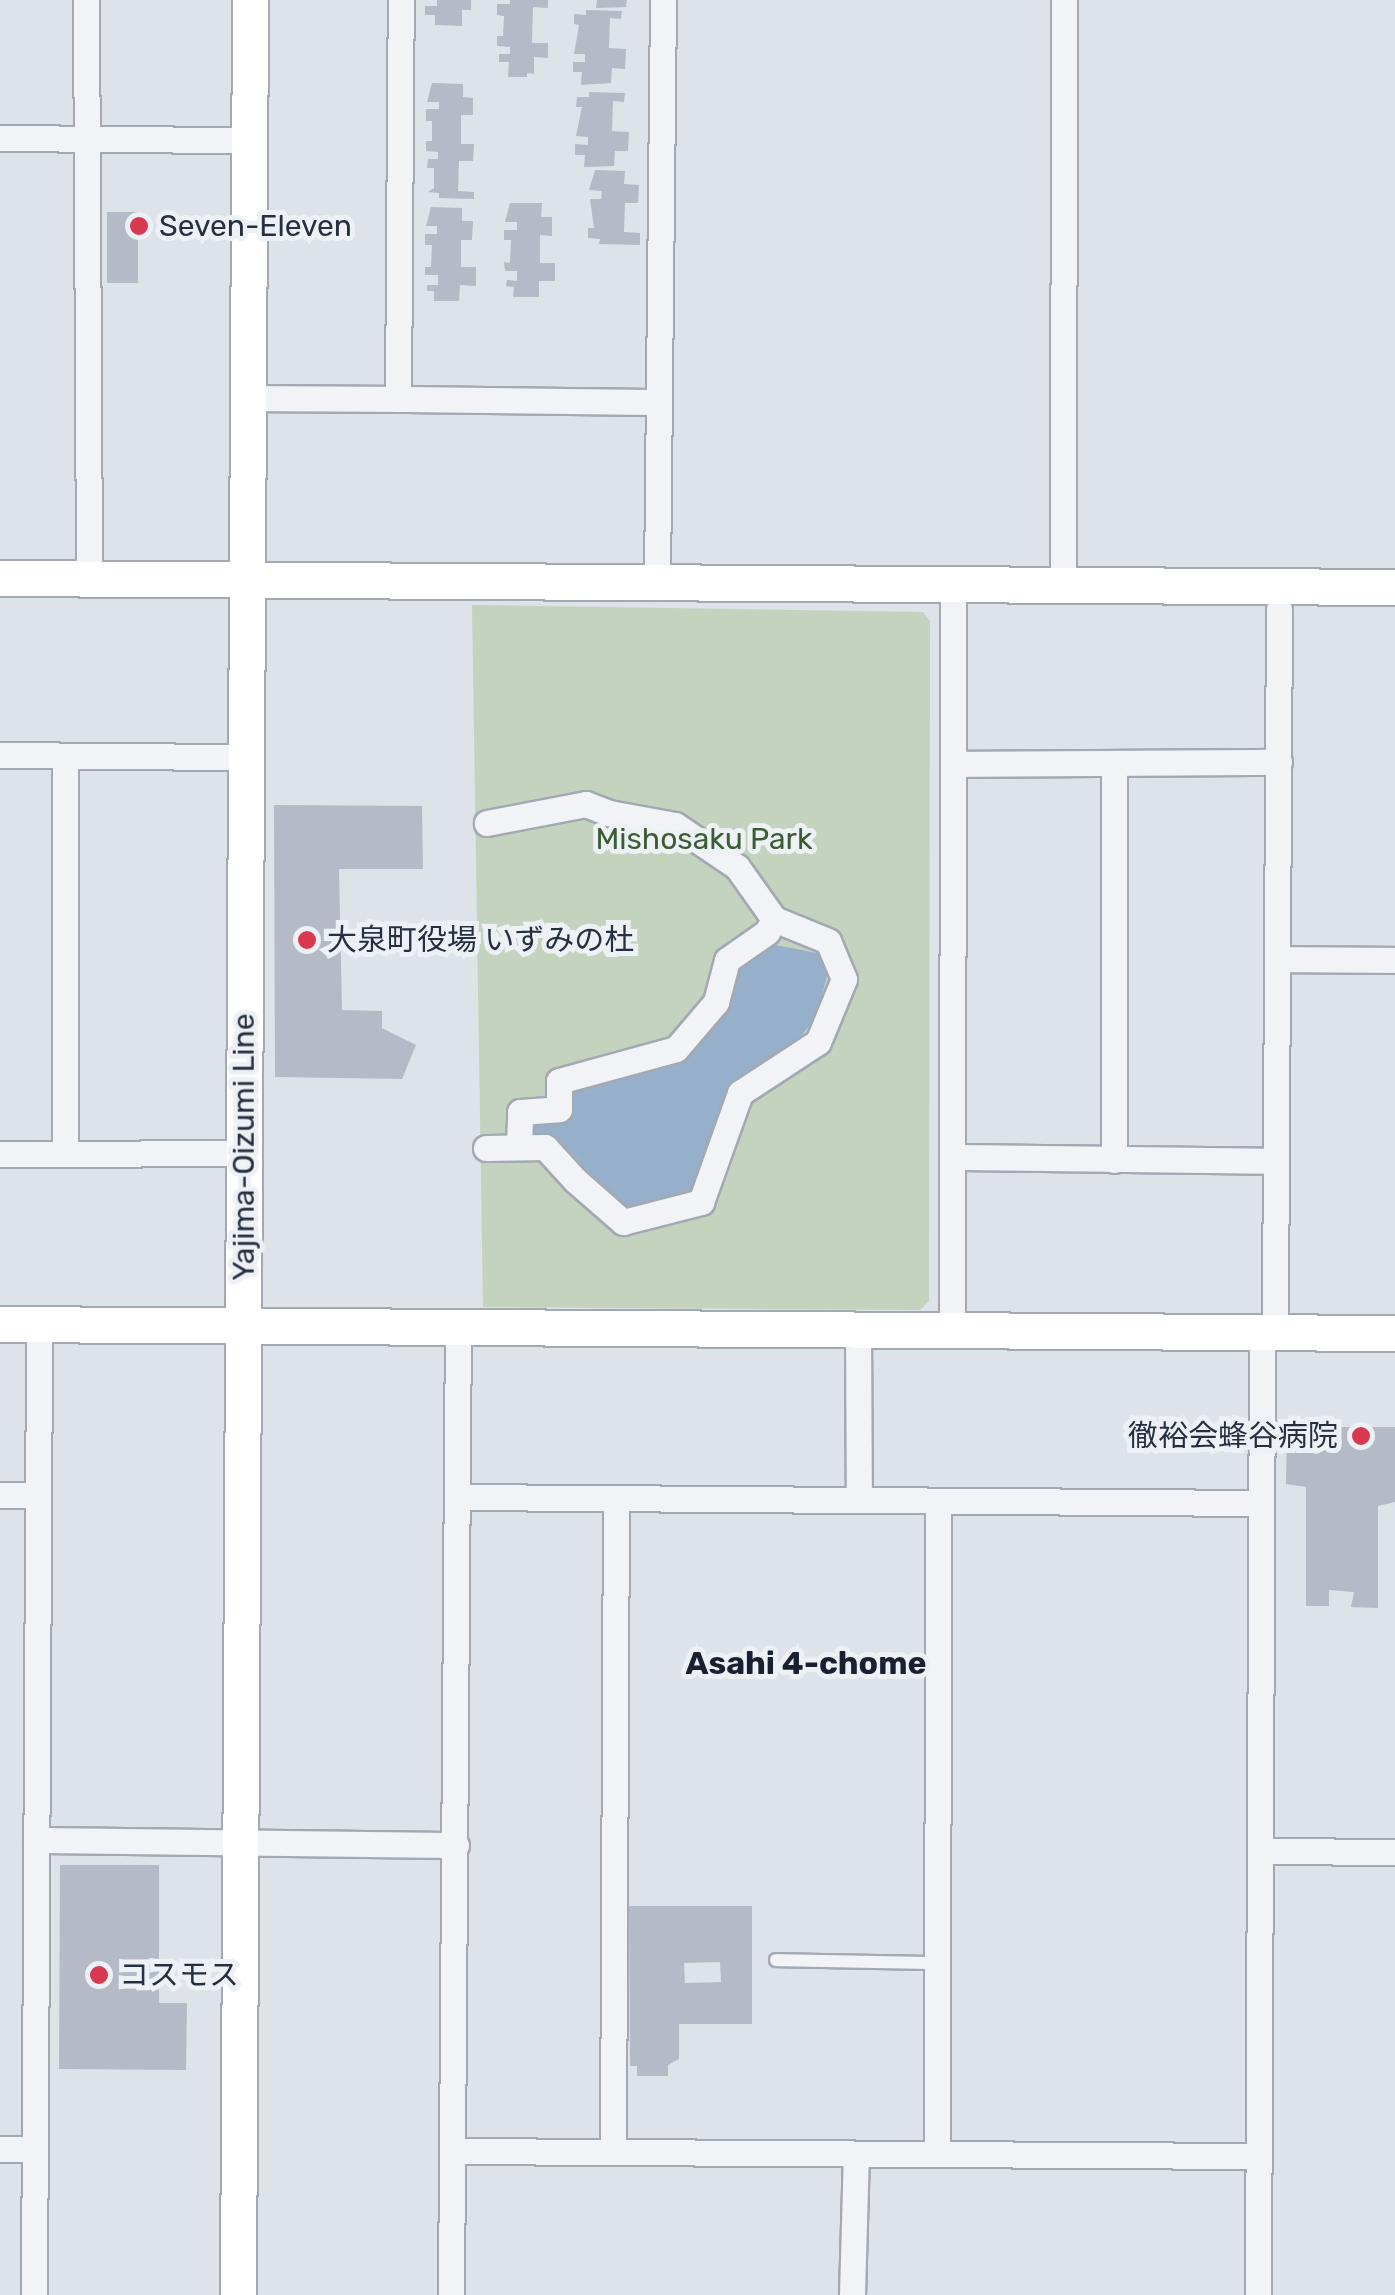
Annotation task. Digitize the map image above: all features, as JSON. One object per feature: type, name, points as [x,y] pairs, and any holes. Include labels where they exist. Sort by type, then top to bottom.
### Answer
[{"type":"street","points":[[86,0],[89,579]]},
{"type":"street","name":"Yajima-Oizumi Line","points":[[238,2295],[250,0]]},
{"type":"street","points":[[398,399],[400,0]]},
{"type":"street","points":[[657,582],[663,0]]},
{"type":"street","points":[[1064,0],[1064,585]]},
{"type":"street","points":[[0,138],[249,140]]},
{"type":"street","points":[[250,398],[658,402]]},
{"type":"street","points":[[0,578],[1395,587]]},
{"type":"street","points":[[952,1331],[953,584]]},
{"type":"street","points":[[1258,2295],[1258,1503],[1276,1160],[1280,609]]},
{"type":"street","points":[[0,755],[246,757]]},
{"type":"street","points":[[65,756],[65,1154]]},
{"type":"street","points":[[953,764],[1279,762]]},
{"type":"street","points":[[1114,763],[1114,1160]]},
{"type":"street","points":[[486,1148],[546,1147],[575,1180],[624,1222],[701,1202],[734,1120],[740,1093],[818,1042],[844,979],[828,941],[774,919],[736,867],[675,825],[609,813],[586,804],[487,822]]},
{"type":"street","points":[[519,1148],[520,1112],[559,1109],[559,1080],[676,1049],[716,1002],[727,960],[767,932],[774,919]]},
{"type":"street","points":[[1277,959],[1395,960]]},
{"type":"street","points":[[0,1154],[244,1153]]},
{"type":"street","points":[[953,1157],[1276,1160]]},
{"type":"street","points":[[0,1324],[952,1331],[1268,1324],[1395,1333]]},
{"type":"street","points":[[34,2295],[38,1324]]},
{"type":"street","points":[[451,2295],[458,1328]]},
{"type":"street","points":[[858,1330],[859,1500]]},
{"type":"street","points":[[0,1495],[38,1495]]},
{"type":"street","points":[[459,1498],[1258,1503]]},
{"type":"street","points":[[612,2152],[616,1498]]},
{"type":"street","points":[[937,2154],[938,1501]]},
{"type":"street","points":[[36,1840],[456,1846]]},
{"type":"street","points":[[1260,1851],[1395,1852]]},
{"type":"street","points":[[0,2149],[35,2149]]},
{"type":"street","points":[[454,2151],[1257,2156]]},
{"type":"street","points":[[852,2295],[856,2154]]},
{"type":"lane","points":[[776,1960],[937,1963]]},
{"type":"green space","name":"Mishosaku Park","points":[[472,605],[923,612],[930,621],[929,1301],[920,1310],[483,1307]]},
{"type":"water","points":[[771,944],[822,954],[830,963],[817,1016],[785,1056],[745,1072],[724,1101],[718,1143],[695,1187],[658,1207],[626,1206],[591,1185],[578,1160],[556,1138],[530,1139],[530,1115],[564,1082],[680,1058],[735,965]]},
{"type":"building","points":[[437,0],[471,0],[471,10],[462,10],[462,26],[435,25],[435,15],[425,15],[425,6],[437,6]]},
{"type":"building","points":[[510,0],[548,0],[548,8],[533,7],[532,43],[548,43],[548,58],[534,57],[534,74],[527,73],[527,77],[508,77],[509,62],[499,62],[499,54],[510,54],[510,47],[497,46],[497,36],[503,36],[504,16],[497,15],[497,4],[510,4]]},
{"type":"building","points":[[597,0],[627,0],[626,7],[596,8]]},
{"type":"building","points":[[586,10],[622,11],[621,19],[610,18],[609,48],[626,49],[625,69],[612,68],[611,83],[581,85],[582,72],[573,72],[573,62],[585,62],[585,54],[574,54],[579,25],[574,24],[574,14],[586,15]]},
{"type":"building","points":[[432,83],[463,84],[463,97],[473,98],[473,115],[461,115],[461,144],[474,144],[473,161],[459,161],[458,191],[474,192],[474,199],[439,198],[439,193],[428,192],[434,188],[434,168],[427,168],[428,159],[438,159],[438,152],[426,151],[426,141],[432,141],[432,121],[426,121],[426,109],[439,109],[439,102],[427,102]]},
{"type":"building","points":[[589,92],[625,93],[624,102],[613,101],[612,131],[629,132],[628,151],[615,151],[614,166],[584,167],[585,155],[575,155],[575,144],[588,145],[588,137],[576,136],[582,107],[576,107],[577,97],[589,97]]},
{"type":"building","points":[[595,170],[625,171],[624,184],[639,185],[638,203],[625,203],[624,232],[640,233],[640,245],[599,244],[600,239],[588,238],[588,228],[594,228],[590,199],[601,199],[602,191],[589,190]]},
{"type":"building","points":[[510,203],[542,203],[541,217],[552,217],[552,236],[540,235],[540,263],[555,263],[555,281],[539,281],[539,297],[513,297],[514,287],[506,286],[507,280],[517,281],[517,271],[505,271],[504,262],[510,263],[511,240],[504,240],[504,230],[517,230],[517,222],[505,222]]},
{"type":"building","points":[[431,207],[462,208],[462,221],[473,221],[472,240],[461,240],[461,267],[476,267],[476,286],[460,285],[459,301],[434,301],[434,291],[427,291],[427,285],[438,285],[438,275],[425,275],[425,267],[431,267],[432,245],[425,245],[425,234],[437,234],[437,226],[426,226]]},
{"type":"building","points":[[107,212],[138,212],[138,283],[107,283]]},
{"type":"building","name":"大泉町役場 いずみの杜","points":[[274,805],[422,806],[423,869],[339,869],[342,1010],[382,1011],[382,1028],[416,1045],[402,1079],[275,1077]]},
{"type":"building","points":[[1287,1427],[1395,1427],[1395,1502],[1378,1506],[1378,1608],[1351,1607],[1354,1592],[1329,1590],[1329,1606],[1306,1606],[1306,1487],[1286,1484]]},
{"type":"building","points":[[60,1865],[159,1865],[159,2003],[187,2003],[186,2070],[59,2069]]},
{"type":"building","points":[[629,1906],[752,1906],[752,2024],[679,2024],[679,2059],[668,2065],[668,2076],[637,2076],[637,2066],[630,2066]],"holes":[[[720,1962],[721,1982],[685,1983],[684,1963]]]},
{"type":"place","name":"Seven-Eleven","points":[[139,226]]},
{"type":"place","name":"大泉町役場 いずみの杜","points":[[307,940]]},
{"type":"place","name":"徹裕会蜂谷病院","points":[[1361,1436]]},
{"type":"place","name":"コスモス","points":[[99,1975]]},
{"type":"district","name":"Asahi 4-chome","points":[[806,1663]]}]
